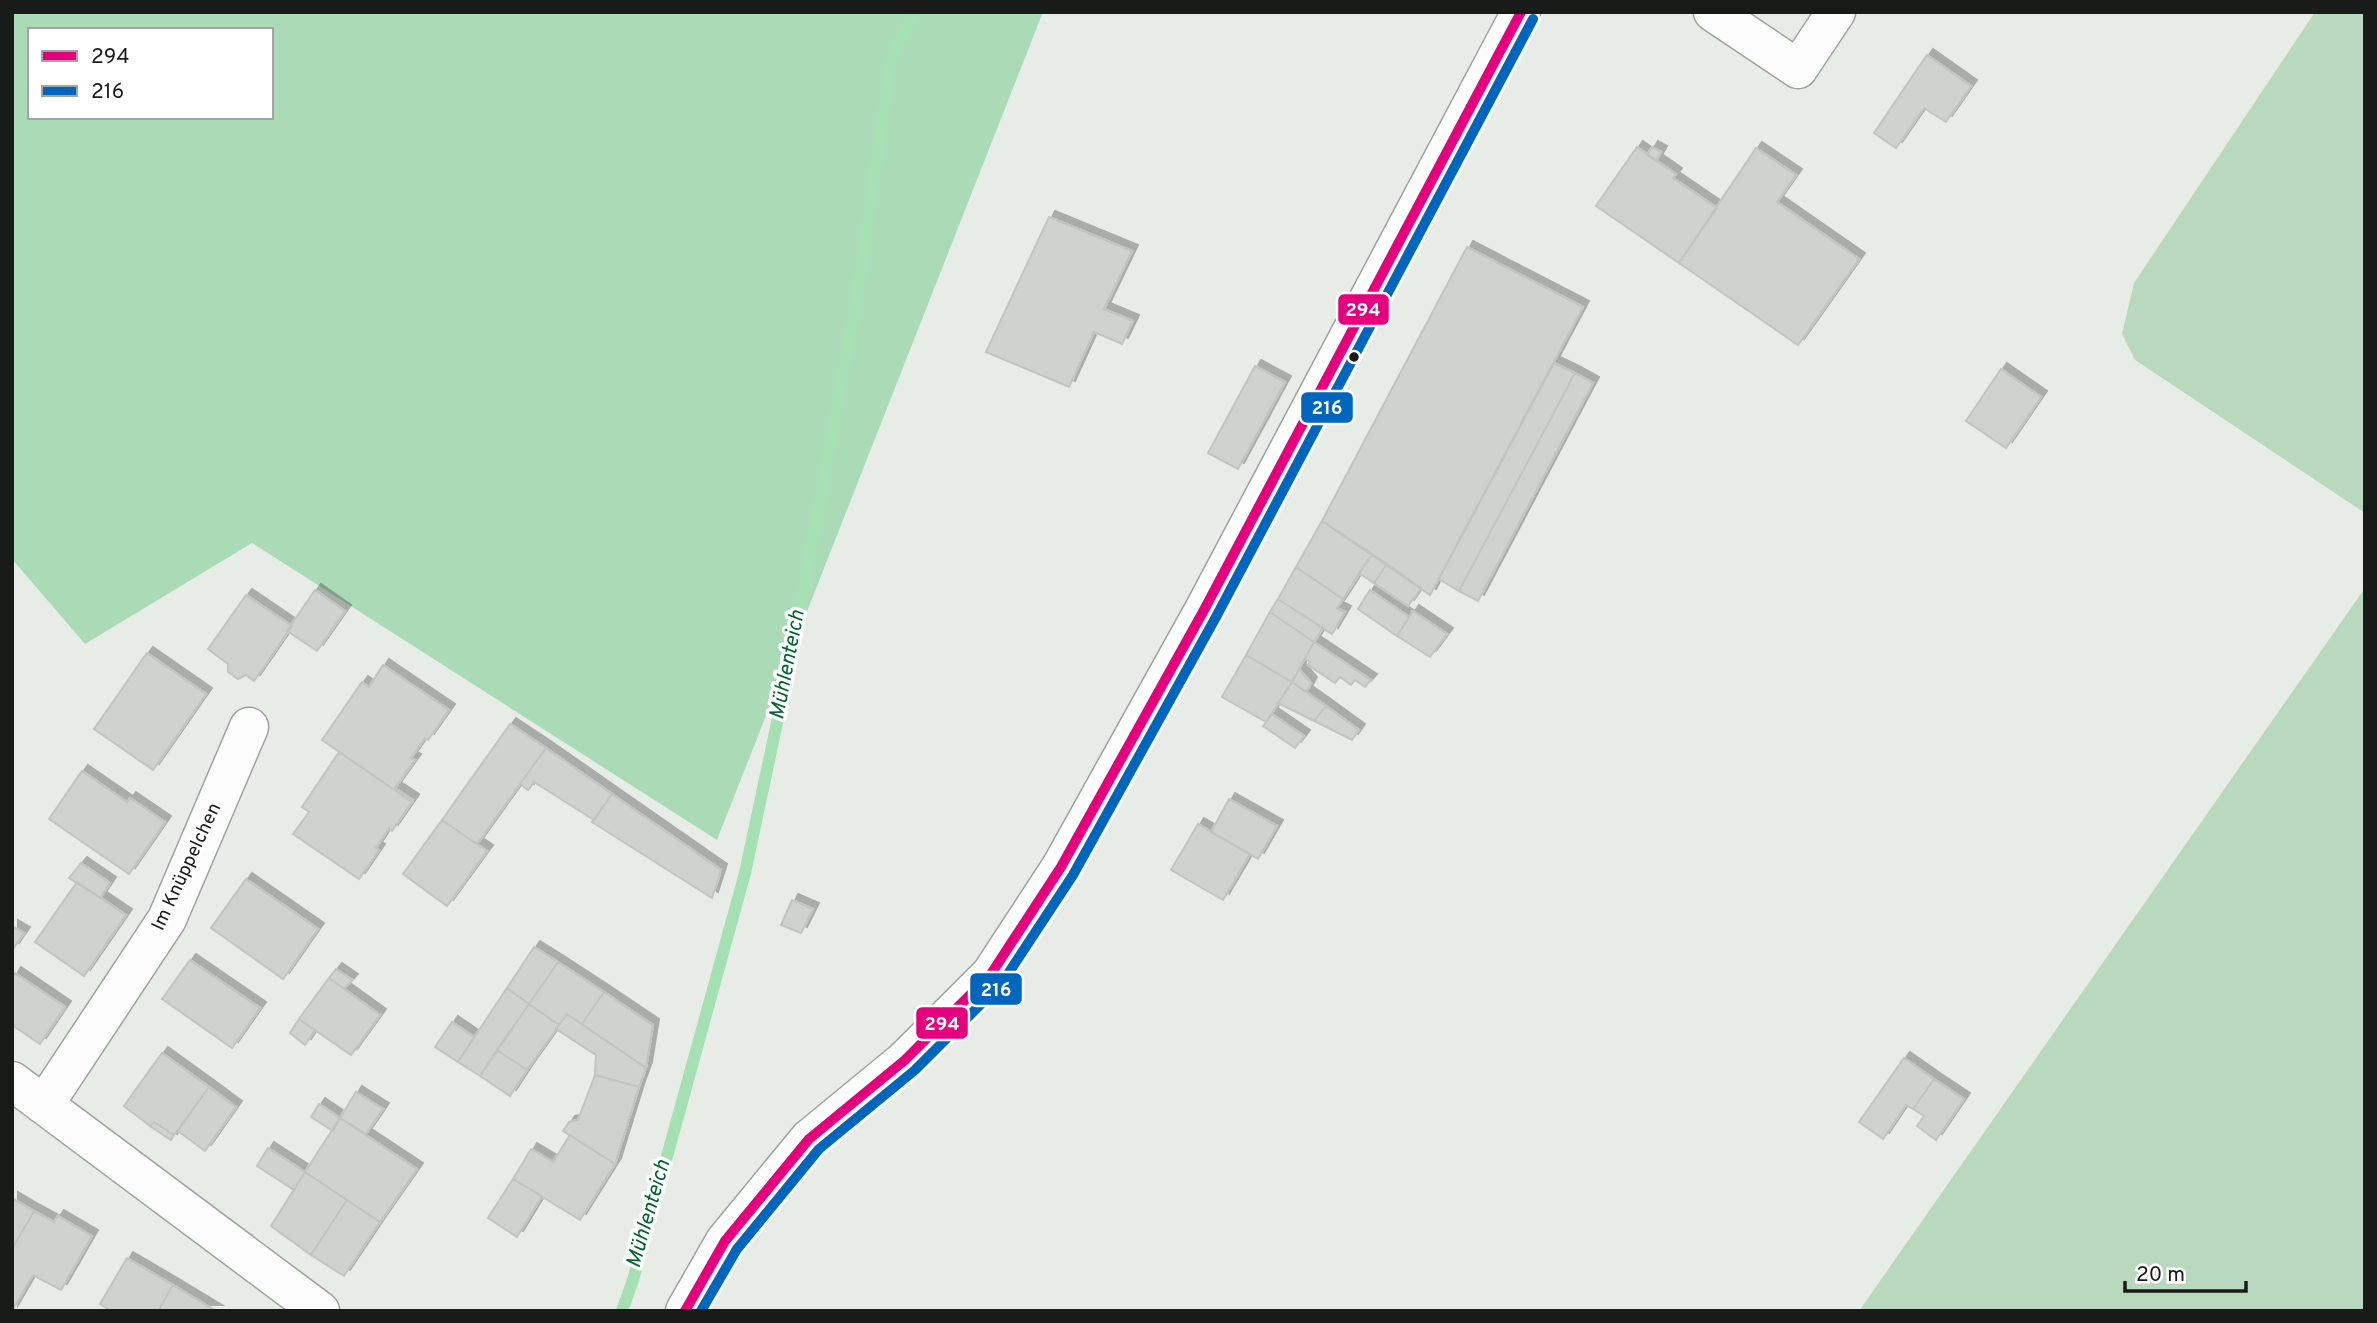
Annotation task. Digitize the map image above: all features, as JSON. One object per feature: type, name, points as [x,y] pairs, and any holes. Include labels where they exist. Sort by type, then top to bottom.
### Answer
[{"type":"main road","points":[[685,1311],[725,1241],[808,1139],[905,1060],[991,974],[1054,878],[1204,610],[1521,12]]},
{"type":"main road","points":[[1713,12],[1798,69],[1836,12]]},
{"type":"main road","name":"Im Knüppelchen","points":[[44,1105],[167,919],[249,727]]},
{"type":"main road","points":[[12,1081],[320,1311]]},
{"type":"green space","points":[[12,12],[1043,12],[717,840],[252,543],[85,644],[12,559]]},
{"type":"green space","points":[[2315,12],[2365,12],[2365,513],[2135,360],[2122,334],[2134,283]]},
{"type":"green space","points":[[2365,588],[2365,1311],[1859,1311]]},
{"type":"building","points":[[1927,55],[1971,86],[1946,122],[1924,108],[1896,148],[1874,133]]},
{"type":"building","points":[[1637,147],[1676,174],[1673,178],[1717,208],[1679,263],[1596,206]]},
{"type":"building","points":[[1652,147],[1661,152],[1656,161],[1647,155]]},
{"type":"building","points":[[1756,148],[1796,175],[1777,202],[1859,259],[1798,345],[1679,263]]},
{"type":"building","points":[[1049,217],[1132,251],[1104,309],[1133,321],[1122,344],[1094,332],[1069,387],[986,352]]},
{"type":"building","points":[[1467,247],[1583,307],[1430,595],[1322,521]]},
{"type":"building","points":[[1554,363],[1575,373],[1459,591],[1439,579]]},
{"type":"building","points":[[1255,366],[1285,382],[1238,469],[1208,453]]},
{"type":"building","points":[[2001,369],[2041,397],[2006,448],[1966,421]]},
{"type":"building","points":[[1575,373],[1593,383],[1478,601],[1459,591]]},
{"type":"building","points":[[1322,521],[1372,554],[1343,599],[1296,567]]},
{"type":"building","points":[[1372,554],[1387,564],[1374,583],[1359,573]]},
{"type":"building","points":[[1387,564],[1421,588],[1408,606],[1374,583]]},
{"type":"building","points":[[1296,567],[1343,599],[1337,608],[1345,612],[1332,634],[1278,599]]},
{"type":"building","points":[[315,590],[345,611],[317,651],[287,631]]},
{"type":"building","points":[[1370,590],[1409,617],[1397,636],[1358,609]]},
{"type":"building","points":[[246,595],[292,626],[254,681],[246,675],[238,679],[228,672],[228,664],[208,649]]},
{"type":"building","points":[[1278,599],[1323,628],[1314,642],[1270,612]]},
{"type":"building","points":[[1413,611],[1447,634],[1430,657],[1397,636]]},
{"type":"building","points":[[1270,612],[1314,642],[1292,682],[1246,655]]},
{"type":"building","points":[[1314,642],[1371,680],[1365,687],[1355,680],[1351,685],[1340,677],[1335,683],[1308,665],[1310,662],[1305,658]]},
{"type":"building","points":[[147,653],[206,694],[153,770],[94,729]]},
{"type":"building","points":[[1246,655],[1292,682],[1266,722],[1222,697]]},
{"type":"building","points":[[383,665],[449,710],[428,740],[425,738],[411,758],[415,760],[395,788],[413,800],[412,802],[322,740],[362,682],[369,687]]},
{"type":"building","points":[[1299,669],[1311,683],[1306,692],[1292,682]]},
{"type":"building","points":[[1292,682],[1326,706],[1314,721],[1278,703]]},
{"type":"building","points":[[1326,706],[1359,730],[1352,740],[1314,721]]},
{"type":"building","points":[[1272,714],[1304,736],[1295,748],[1263,726]]},
{"type":"building","points":[[510,724],[546,748],[477,844],[442,820]]},
{"type":"building","points":[[546,748],[612,794],[594,820],[534,782],[528,790],[520,784]]},
{"type":"building","points":[[339,752],[412,802],[392,831],[389,828],[376,848],[379,850],[359,879],[293,834],[309,812],[302,807]]},
{"type":"building","points":[[82,771],[127,802],[130,798],[165,822],[129,874],[49,819]]},
{"type":"building","points":[[612,794],[721,870],[712,898],[592,822]]},
{"type":"building","points":[[1229,799],[1277,826],[1258,859],[1211,832]]},
{"type":"building","points":[[442,820],[487,851],[447,906],[403,874]]},
{"type":"building","points":[[1198,824],[1250,854],[1223,900],[1171,870]]},
{"type":"building","points":[[81,863],[110,883],[100,898],[69,878]]},
{"type":"building","points":[[246,879],[318,929],[283,979],[211,928]]},
{"type":"building","points":[[77,882],[126,915],[84,976],[35,942]]},
{"type":"building","points":[[792,900],[813,909],[801,933],[781,925]]},
{"type":"building","points":[[12,926],[24,933],[13,949],[12,948]]},
{"type":"building","points":[[534,947],[558,962],[529,1004],[507,988]]},
{"type":"building","points":[[190,960],[260,1008],[232,1048],[162,999]]},
{"type":"building","points":[[558,962],[604,992],[582,1024],[567,1014],[559,1025],[529,1004]]},
{"type":"building","points":[[336,969],[352,980],[344,989],[329,978]]},
{"type":"building","points":[[15,973],[65,1007],[40,1044],[12,1025],[12,978]]},
{"type":"building","points":[[329,978],[380,1015],[351,1055],[299,1019]]},
{"type":"building","points":[[507,988],[529,1004],[480,1076],[458,1062]]},
{"type":"building","points":[[604,992],[653,1025],[646,1068],[582,1024]]},
{"type":"building","points":[[529,1004],[559,1025],[527,1070],[497,1050]]},
{"type":"building","points":[[567,1014],[646,1068],[639,1087],[595,1075],[596,1055],[556,1029]]},
{"type":"building","points":[[299,1019],[315,1030],[305,1045],[290,1033]]},
{"type":"building","points":[[452,1022],[474,1037],[458,1062],[435,1047]]},
{"type":"building","points":[[497,1050],[527,1070],[510,1096],[480,1076]]},
{"type":"building","points":[[162,1053],[209,1087],[174,1135],[154,1122],[150,1126],[124,1106]]},
{"type":"building","points":[[1904,1058],[1934,1079],[1913,1109],[1906,1105],[1883,1139],[1859,1122]]},
{"type":"building","points":[[595,1075],[639,1087],[615,1164],[563,1131],[569,1122],[578,1120]]},
{"type":"building","points":[[1934,1079],[1964,1099],[1936,1140],[1917,1126],[1924,1116],[1913,1109]]},
{"type":"building","points":[[209,1087],[236,1107],[205,1151],[178,1131]]},
{"type":"building","points":[[356,1092],[383,1109],[366,1134],[340,1118]]},
{"type":"building","points":[[319,1104],[340,1118],[333,1131],[311,1117]]},
{"type":"building","points":[[340,1118],[417,1169],[380,1222],[305,1172]]},
{"type":"building","points":[[154,1122],[174,1135],[171,1140],[150,1126]]},
{"type":"building","points":[[570,1135],[615,1164],[580,1220],[513,1179],[531,1149],[553,1162]]},
{"type":"building","points":[[268,1148],[305,1172],[294,1190],[257,1166]]},
{"type":"building","points":[[305,1172],[347,1200],[311,1255],[271,1226]]},
{"type":"building","points":[[513,1179],[542,1196],[517,1237],[488,1218]]},
{"type":"building","points":[[12,1198],[34,1211],[12,1249]]},
{"type":"building","points":[[347,1200],[380,1222],[344,1276],[311,1255]]},
{"type":"building","points":[[34,1211],[54,1222],[58,1216],[92,1236],[61,1290],[33,1275],[12,1311],[12,1249]]},
{"type":"building","points":[[127,1258],[173,1285],[158,1311],[111,1311],[100,1304]]},
{"type":"building","points":[[173,1285],[216,1311],[158,1311]]},
{"type":"waterway","name":"Mühlenteich","points":[[622,1311],[633,1280],[745,873],[791,657],[857,296],[891,60],[914,12]]},
{"type":"transit line","name":"294","points":[[685,1311],[725,1241],[809,1139],[905,1060],[991,974],[1061,867],[1204,610],[1521,12]]},
{"type":"transit line","name":"216","points":[[701,1311],[737,1249],[819,1149],[915,1070],[1002,983],[1073,875],[1216,617],[1533,19]]}]
